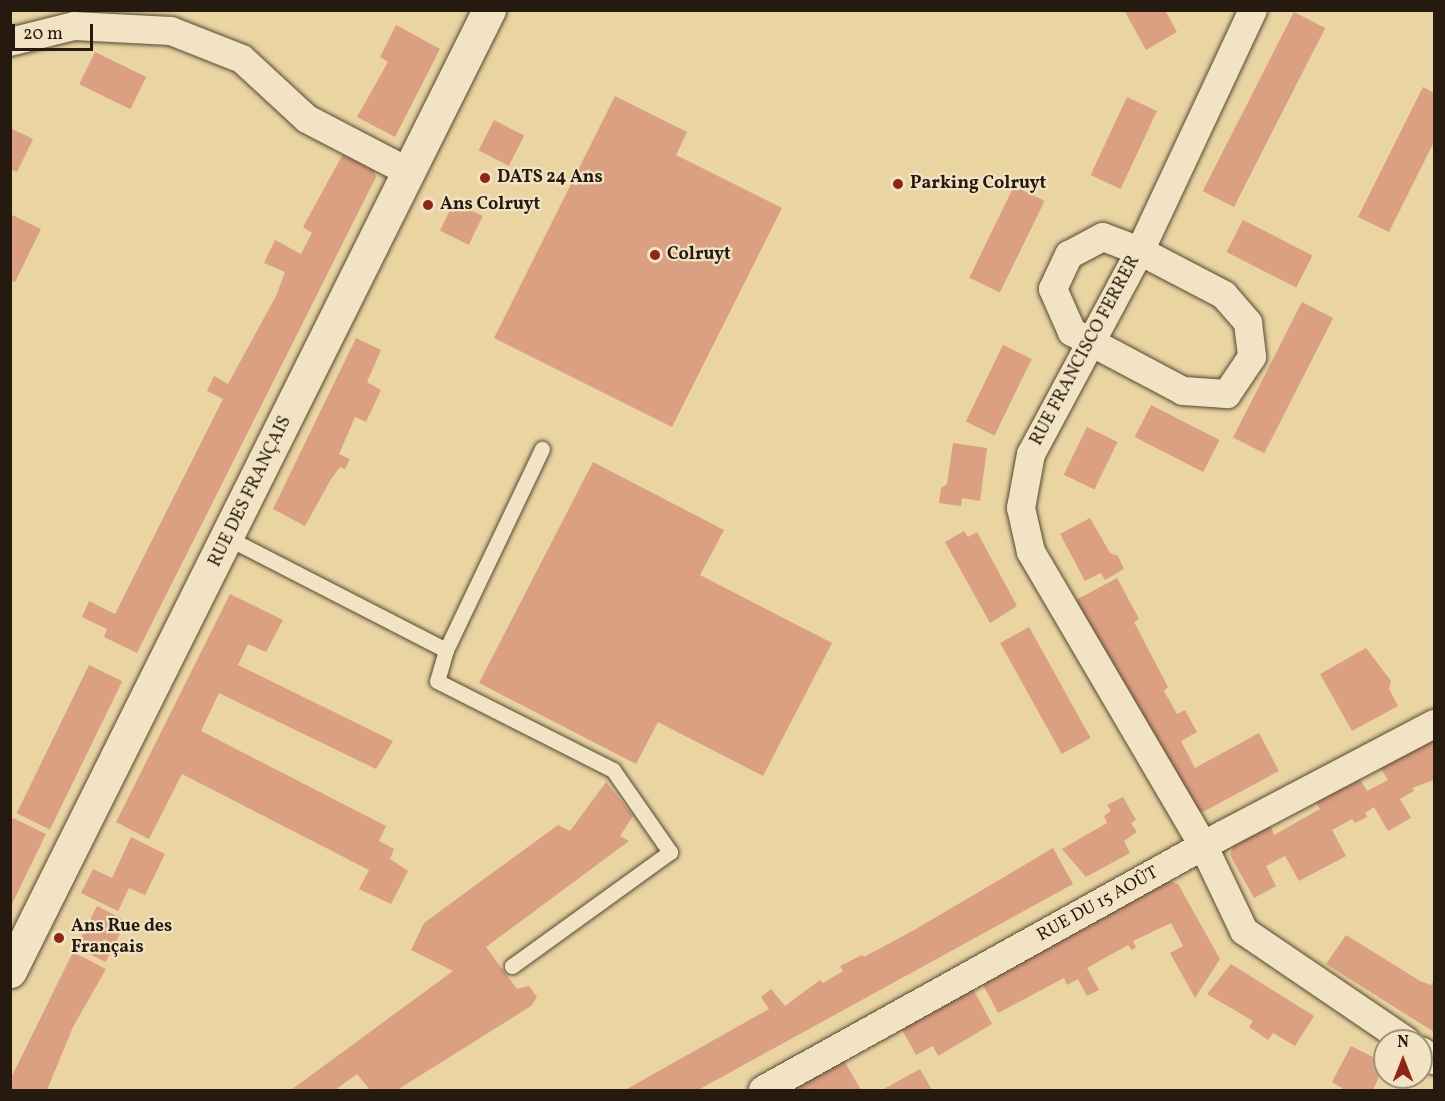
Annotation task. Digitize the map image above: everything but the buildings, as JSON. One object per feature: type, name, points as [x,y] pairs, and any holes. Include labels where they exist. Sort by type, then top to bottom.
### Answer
[{"type":"main road","name":"RUE DES FRANÇAIS","points":[[10,971],[228,538],[489,10]]},
{"type":"street","name":"RUE FRANCISCO FERRER","points":[[1253,10],[1140,251],[1031,454],[1021,508],[1031,552],[1204,847],[1244,931],[1388,1029]]},
{"type":"street","points":[[10,42],[74,26],[171,31],[242,59],[307,119],[409,172]]},
{"type":"street","points":[[1103,237],[1140,251],[1224,295],[1248,323],[1252,357],[1227,394],[1184,391],[1072,332],[1053,289],[1069,255],[1103,237]]},
{"type":"street","name":"RUE DU 15 AOÛT","points":[[763,1090],[1204,847],[1434,724]]},
{"type":"lane","points":[[512,966],[670,852],[613,770],[437,681],[446,650],[542,449]]},
{"type":"lane","points":[[228,538],[446,650]]},
{"type":"place","name":"DATS 24 Ans","points":[[485,178]]},
{"type":"place","name":"Parking Colruyt","points":[[898,184]]},
{"type":"place","name":"Ans Colruyt","points":[[428,205]]},
{"type":"place","name":"Colruyt","points":[[655,255]]},
{"type":"place","name":"Ans Rue des Français","points":[[59,938]]}]
